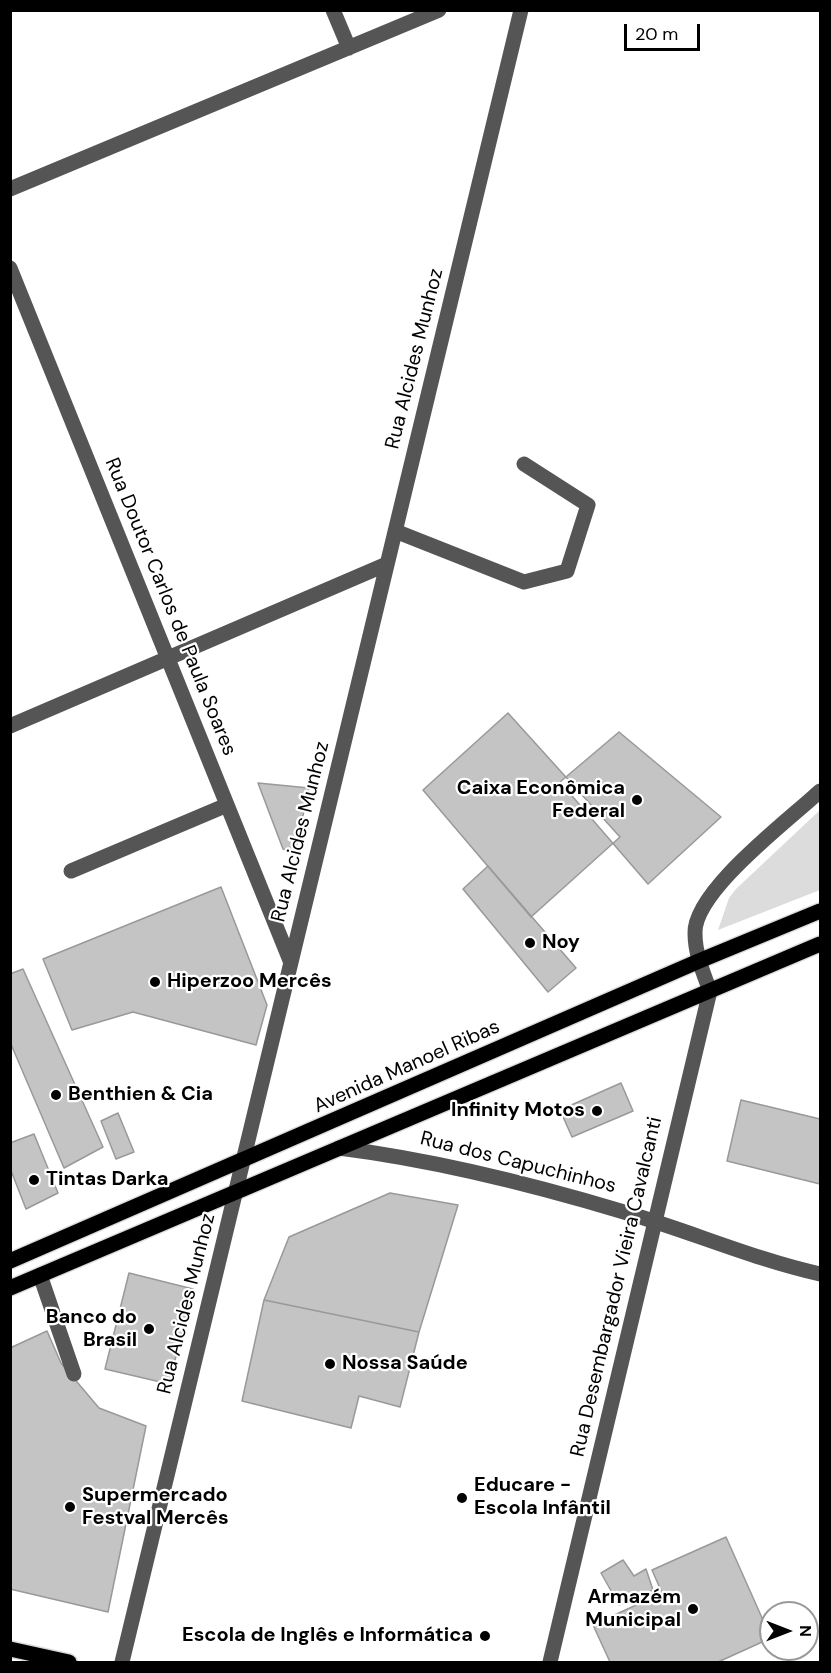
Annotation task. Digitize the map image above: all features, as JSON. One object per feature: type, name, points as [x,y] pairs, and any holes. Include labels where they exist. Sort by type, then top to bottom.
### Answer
[{"type":"main road","name":"Avenida Manoel Ribas","points":[[10,1261],[243,1162],[699,961],[820,911]]},
{"type":"main road","points":[[10,1288],[820,944]]},
{"type":"main road","points":[[10,1649],[69,1662]]},
{"type":"street","points":[[333,10],[349,48]]},
{"type":"street","points":[[10,189],[439,10]]},
{"type":"street","name":"Rua Alcides Munhoz","points":[[122,1662],[521,10]]},
{"type":"street","name":"Rua Doutor Carlos de Paula Soares","points":[[10,268],[291,963]]},
{"type":"street","points":[[395,531],[524,582],[567,571],[588,505],[524,464]]},
{"type":"street","points":[[10,726],[387,564]]},
{"type":"street","points":[[710,991],[699,961],[695,932],[699,911],[709,895],[820,791]]},
{"type":"street","points":[[71,871],[227,805]]},
{"type":"street","name":"Rua Desembargador Vieira Cavalcanti","points":[[550,1662],[710,991]]},
{"type":"street","name":"Rua dos Capuchinhos","points":[[339,1148],[408,1156],[654,1222],[757,1257],[820,1274]]},
{"type":"street","points":[[40,1275],[74,1374]]},
{"type":"shaded area","points":[[820,810],[820,890],[718,930],[729,898],[736,889]]},
{"type":"building","points":[[508,713],[620,837],[531,917],[423,790]]},
{"type":"building","name":"Caixa Econômica Federal","points":[[619,732],[721,817],[648,884],[560,782]]},
{"type":"building","points":[[258,783],[309,788],[295,852],[283,849]]},
{"type":"building","name":"Noy","points":[[488,866],[576,968],[548,992],[463,889]]},
{"type":"building","name":"Hiperzoo Mercês","points":[[221,887],[267,1005],[256,1045],[133,1012],[72,1030],[43,959]]},
{"type":"building","name":"Benthien & Cia","points":[[23,969],[103,1147],[64,1168],[10,1042],[10,974]]},
{"type":"building","name":"Infinity Motos","points":[[621,1083],[633,1111],[572,1137],[560,1110]]},
{"type":"building","points":[[741,1100],[820,1119],[820,1184],[727,1161]]},
{"type":"building","points":[[118,1113],[134,1152],[116,1159],[101,1121]]},
{"type":"building","name":"Tintas Darka","points":[[34,1134],[58,1193],[26,1209],[10,1168],[10,1143]]},
{"type":"building","points":[[390,1193],[458,1205],[419,1332],[264,1300],[289,1237]]},
{"type":"building","name":"Banco do Brasil","points":[[129,1273],[193,1289],[169,1384],[105,1369]]},
{"type":"building","name":"Nossa Saúde","points":[[264,1300],[419,1332],[400,1407],[359,1396],[351,1428],[242,1401]]},
{"type":"building","name":"Supermercado Festval Mercês","points":[[47,1331],[61,1363],[99,1408],[146,1426],[108,1612],[10,1589],[10,1348]]},
{"type":"building","name":"Armazém Municipal","points":[[726,1537],[759,1611],[759,1643],[718,1662],[610,1662],[593,1625],[662,1593],[652,1570]]},
{"type":"building","points":[[623,1560],[634,1576],[646,1569],[653,1590],[619,1605],[601,1573]]},
{"type":"place","name":"Caixa Econômica Federal","points":[[637,800]]},
{"type":"place","name":"Noy","points":[[530,943]]},
{"type":"place","name":"Hiperzoo Mercês","points":[[155,982]]},
{"type":"place","name":"Benthien & Cia","points":[[56,1095]]},
{"type":"place","name":"Infinity Motos","points":[[597,1111]]},
{"type":"place","name":"Tintas Darka","points":[[34,1180]]},
{"type":"place","name":"Banco do Brasil","points":[[149,1329]]},
{"type":"place","name":"Nossa Saúde","points":[[330,1364]]},
{"type":"place","name":"Educare - Escola Infântil","points":[[462,1498]]},
{"type":"place","name":"Supermercado Festval Mercês","points":[[70,1507]]},
{"type":"place","name":"Armazém Municipal","points":[[693,1609]]},
{"type":"place","name":"Escola de Inglês e Informática","points":[[485,1636]]}]
